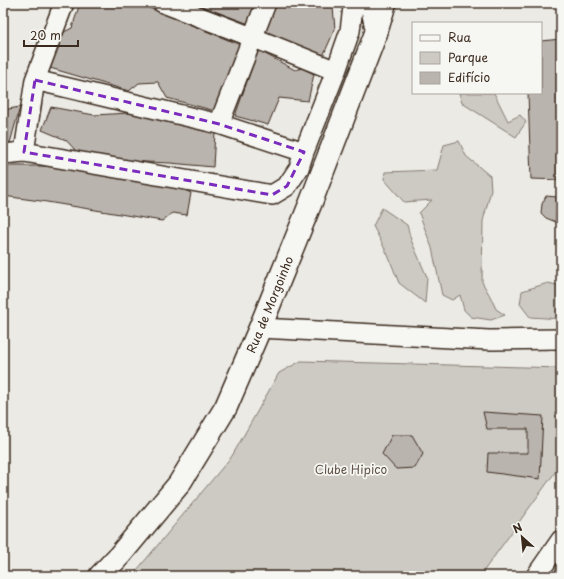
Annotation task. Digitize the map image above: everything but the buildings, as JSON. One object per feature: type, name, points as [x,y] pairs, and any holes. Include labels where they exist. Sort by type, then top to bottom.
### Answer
[{"type":"main road","name":"Rua de Morgoinho","points":[[100,576],[120,555],[179,484],[226,407],[311,202],[376,33],[385,3]]},
{"type":"street","points":[[24,152],[35,80],[64,3]]},
{"type":"street","points":[[163,3],[336,71]]},
{"type":"street","points":[[219,124],[266,3]]},
{"type":"street","points":[[3,154],[24,152],[272,195],[287,186],[299,168],[350,31],[353,7],[352,3]]},
{"type":"street","points":[[367,3],[371,10],[376,33]]},
{"type":"street","points":[[35,80],[219,124],[304,152]]},
{"type":"street","points":[[260,328],[489,340],[561,339]]},
{"type":"street","points":[[536,576],[561,540]]},
{"type":"highlighted area","points":[[35,80],[219,124],[304,152],[287,186],[272,195],[24,152]]},
{"type":"green space","points":[[459,94],[494,94],[508,121],[520,115],[526,122],[516,137],[462,103]]},
{"type":"green space","points":[[459,141],[466,156],[490,176],[491,190],[483,221],[482,282],[496,309],[505,315],[491,320],[471,317],[464,310],[460,295],[452,300],[442,295],[432,248],[419,213],[432,200],[404,202],[384,179],[385,172],[437,170],[444,145]]},
{"type":"green space","points":[[382,208],[407,225],[411,240],[427,277],[425,303],[399,283],[388,255],[373,226]]},
{"type":"green space","points":[[548,283],[561,286],[561,319],[530,317],[520,304],[522,291]]},
{"type":"green space","name":"Clube Hipico","points":[[301,361],[561,368],[561,464],[480,576],[132,576],[232,456],[279,373]]}]
